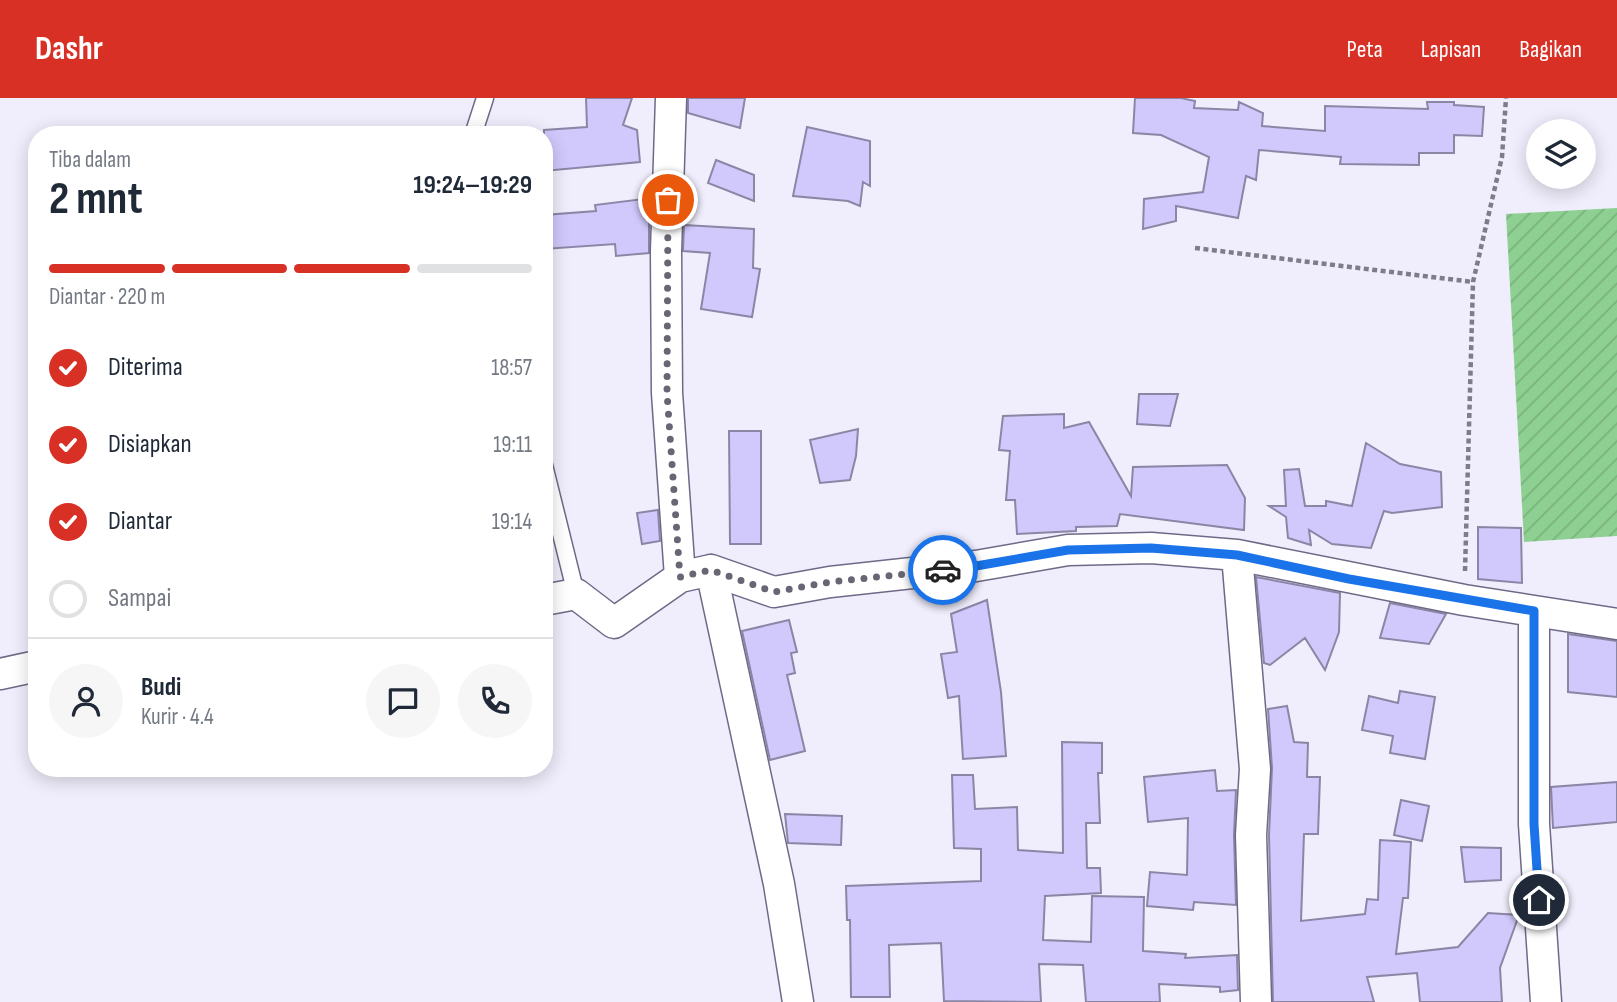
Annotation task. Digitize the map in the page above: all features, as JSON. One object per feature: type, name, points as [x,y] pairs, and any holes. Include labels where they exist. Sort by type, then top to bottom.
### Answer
[{"type":"street","points":[[671,98],[666,251],[667,393],[680,577]]},
{"type":"street","points":[[553,598],[576,594],[614,622],[680,577],[711,570],[774,592],[830,582],[976,566],[1068,550],[1151,548],[1237,555],[1464,600],[1617,624]]},
{"type":"street","points":[[1237,555],[1255,769],[1251,835],[1256,1002]]},
{"type":"street","points":[[711,570],[779,884],[798,1002]]},
{"type":"street","points":[[1534,611],[1535,837],[1546,1002]]},
{"type":"street","points":[[0,674],[28,668]]},
{"type":"lane","points":[[476,126],[485,98]]},
{"type":"lane","points":[[553,501],[576,594]]},
{"type":"path","points":[[1464,600],[1473,282],[1502,157],[1506,98]]},
{"type":"path","points":[[1195,248],[1473,282]]},
{"type":"green space","points":[[1617,208],[1617,536],[1524,542],[1506,214]]},
{"type":"building","points":[[586,98],[632,98],[623,125],[637,130],[640,162],[553,170],[553,129],[587,127]]},
{"type":"building","points":[[688,98],[745,98],[740,128],[688,113]]},
{"type":"building","points":[[1135,98],[1181,98],[1195,101],[1194,108],[1238,110],[1239,102],[1263,113],[1262,126],[1325,131],[1325,106],[1428,109],[1427,102],[1454,102],[1454,105],[1484,107],[1482,136],[1454,135],[1454,153],[1419,153],[1419,165],[1340,164],[1341,157],[1259,150],[1256,180],[1246,176],[1238,218],[1176,206],[1176,221],[1143,229],[1144,199],[1203,192],[1209,157],[1161,135],[1133,133]]},
{"type":"building","points":[[807,127],[870,141],[870,186],[863,182],[860,206],[848,201],[793,196]]},
{"type":"building","points":[[716,160],[754,175],[754,201],[708,183]]},
{"type":"building","points":[[643,199],[645,218],[649,222],[649,253],[616,256],[615,244],[553,248],[553,214],[596,211],[595,205]]},
{"type":"building","points":[[684,225],[754,229],[753,268],[760,269],[752,317],[701,309],[710,253],[683,251]]},
{"type":"building","points":[[1139,394],[1178,394],[1170,426],[1137,424]]},
{"type":"building","points":[[1064,414],[1064,428],[1089,422],[1131,496],[1133,467],[1227,465],[1245,498],[1244,530],[1120,514],[1117,526],[1076,527],[1076,531],[1017,534],[1015,500],[1006,500],[1010,451],[999,450],[1003,416]]},
{"type":"building","points":[[858,429],[856,456],[850,480],[820,483],[810,440]]},
{"type":"building","points":[[729,431],[761,431],[761,544],[730,544]]},
{"type":"building","points":[[1366,443],[1400,464],[1441,472],[1442,507],[1392,513],[1384,511],[1371,548],[1332,544],[1309,530],[1311,545],[1288,538],[1286,517],[1269,506],[1286,506],[1284,470],[1299,469],[1305,506],[1326,506],[1326,501],[1352,506]]},
{"type":"building","points":[[658,510],[660,541],[642,544],[637,513]]},
{"type":"building","points":[[1478,527],[1521,528],[1522,583],[1478,579]]},
{"type":"building","points":[[1256,577],[1340,593],[1339,632],[1325,670],[1305,638],[1270,665],[1264,663]]},
{"type":"building","points":[[987,600],[1001,692],[1006,756],[963,759],[959,696],[948,698],[941,654],[957,652],[951,614]]},
{"type":"building","points":[[1390,603],[1446,614],[1429,644],[1380,638]]},
{"type":"building","points":[[789,620],[797,652],[791,653],[795,673],[787,675],[805,751],[770,760],[742,631]]},
{"type":"building","points":[[1568,634],[1617,641],[1617,697],[1568,692]]},
{"type":"building","points":[[1400,691],[1435,697],[1425,759],[1390,753],[1393,736],[1362,730],[1369,696],[1398,703]]},
{"type":"building","points":[[1287,706],[1294,742],[1308,743],[1307,777],[1320,777],[1318,834],[1304,834],[1301,921],[1365,914],[1367,899],[1378,900],[1380,840],[1411,842],[1408,898],[1403,898],[1396,954],[1458,947],[1488,913],[1519,915],[1500,968],[1502,1002],[1420,1002],[1417,973],[1367,977],[1374,1002],[1273,1002],[1269,835],[1272,768],[1268,709]]},
{"type":"building","points":[[1062,742],[1102,743],[1102,773],[1098,773],[1100,823],[1086,823],[1087,868],[1100,868],[1101,893],[1045,896],[1043,940],[1091,942],[1092,896],[1144,897],[1143,951],[1186,954],[1185,958],[1237,955],[1238,990],[1220,992],[1220,987],[1159,984],[1160,1002],[1086,1002],[1083,965],[1039,964],[1041,1002],[944,1001],[941,943],[889,945],[890,997],[851,997],[850,920],[847,920],[846,886],[981,881],[981,849],[954,848],[952,775],[973,775],[975,809],[1017,807],[1018,850],[1063,853]]},
{"type":"building","points":[[1215,770],[1217,791],[1236,790],[1236,905],[1194,902],[1193,910],[1147,906],[1150,872],[1187,875],[1188,818],[1148,822],[1144,777]]},
{"type":"building","points":[[1617,782],[1617,822],[1553,828],[1551,787]]},
{"type":"building","points":[[1401,800],[1429,806],[1422,841],[1394,835]]},
{"type":"building","points":[[785,814],[842,816],[841,845],[788,843]]},
{"type":"building","points":[[1461,847],[1501,848],[1501,880],[1465,882]]},
{"type":"way so far","points":[[668,200],[667,393],[680,577],[711,570],[774,592],[830,582],[943,570]]},
{"type":"route","points":[[943,570],[1068,550],[1151,548],[1237,555],[1349,579],[1534,611],[1534,824],[1539,900]]}]
